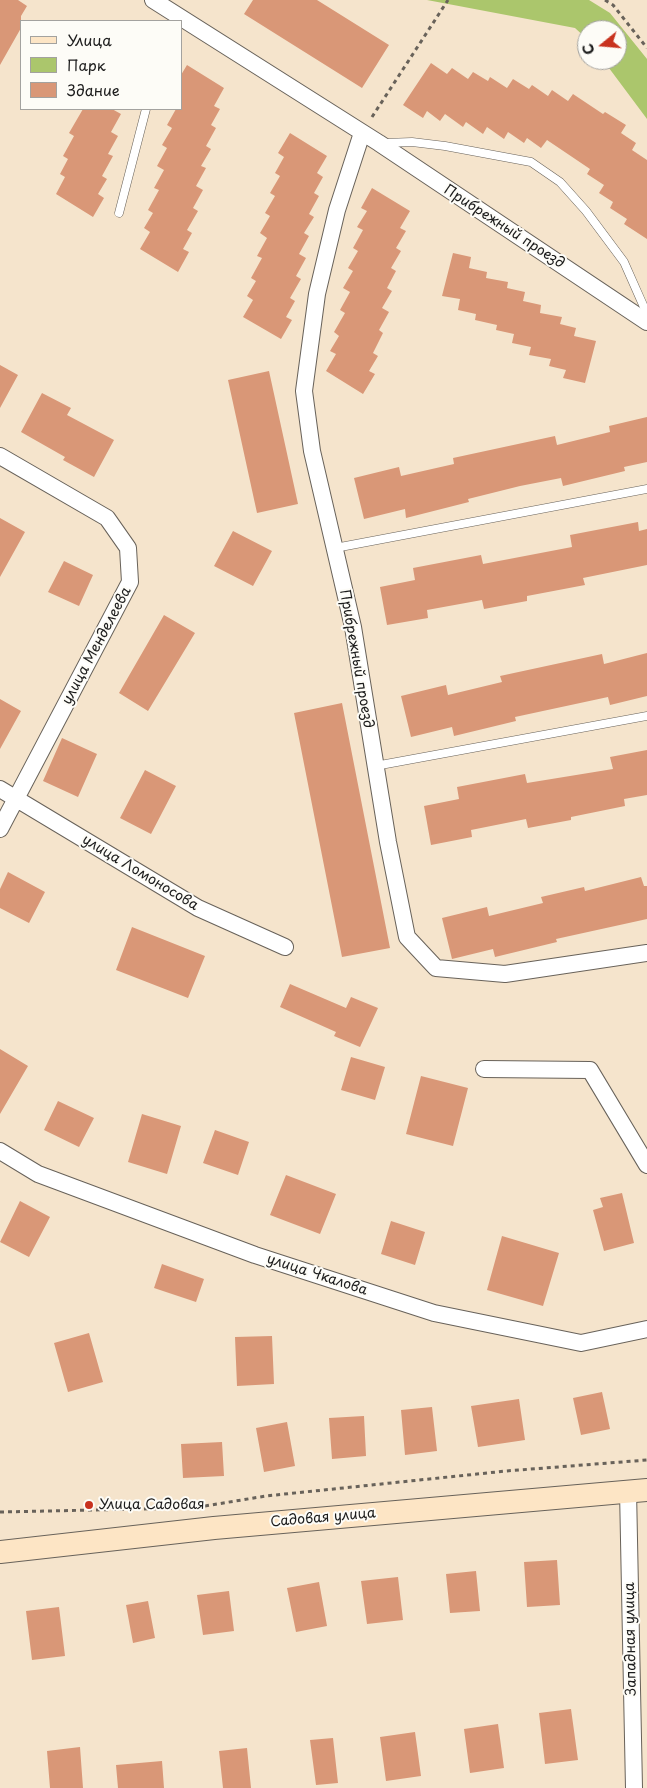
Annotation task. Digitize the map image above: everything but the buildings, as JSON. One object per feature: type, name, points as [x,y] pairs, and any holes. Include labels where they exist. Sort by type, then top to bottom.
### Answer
[{"type":"street","name":"Прибрежный проезд","points":[[153,0],[170,16]]},
{"type":"street","name":"Прибрежный проезд","points":[[182,23],[362,133],[647,322]]},
{"type":"street","name":"Прибрежный проезд","points":[[362,133],[337,210],[319,285],[304,391],[312,451],[353,627],[375,766],[407,937],[436,968],[505,974],[604,962],[647,953]]},
{"type":"street","name":"улица Менделеева","points":[[0,456],[107,518],[128,548],[130,582],[0,829]]},
{"type":"street","name":"улица Ломоносова","points":[[0,789],[198,908],[285,947]]},
{"type":"street","points":[[484,1069],[590,1070],[647,1165]]},
{"type":"street","name":"улица Чкалова","points":[[0,1151],[38,1174],[246,1252],[434,1313],[581,1343],[647,1330]]},
{"type":"street","name":"Садовая улица","points":[[0,1552],[214,1528],[637,1490]]},
{"type":"street","name":"Западная улица","points":[[634,1788],[637,1490]]},
{"type":"lane","points":[[119,213],[146,110]]},
{"type":"lane","points":[[379,144],[412,142],[445,146],[531,162],[560,182],[591,218],[624,262],[647,314]]},
{"type":"lane","points":[[335,548],[647,489]]},
{"type":"lane","points":[[375,766],[647,716]]},
{"type":"path","points":[[362,133],[448,0]]},
{"type":"path","points":[[605,0],[613,5],[647,48]]},
{"type":"path","points":[[201,1506],[266,1496],[506,1471],[647,1460]]},
{"type":"path","points":[[0,1512],[191,1508]]},
{"type":"green space","points":[[427,0],[589,0],[610,13],[616,20],[577,20],[577,30]]},
{"type":"green space","points":[[627,34],[647,59],[647,119],[610,70],[627,70]]},
{"type":"place","name":"Улица Садовая","points":[[89,1505]]}]
